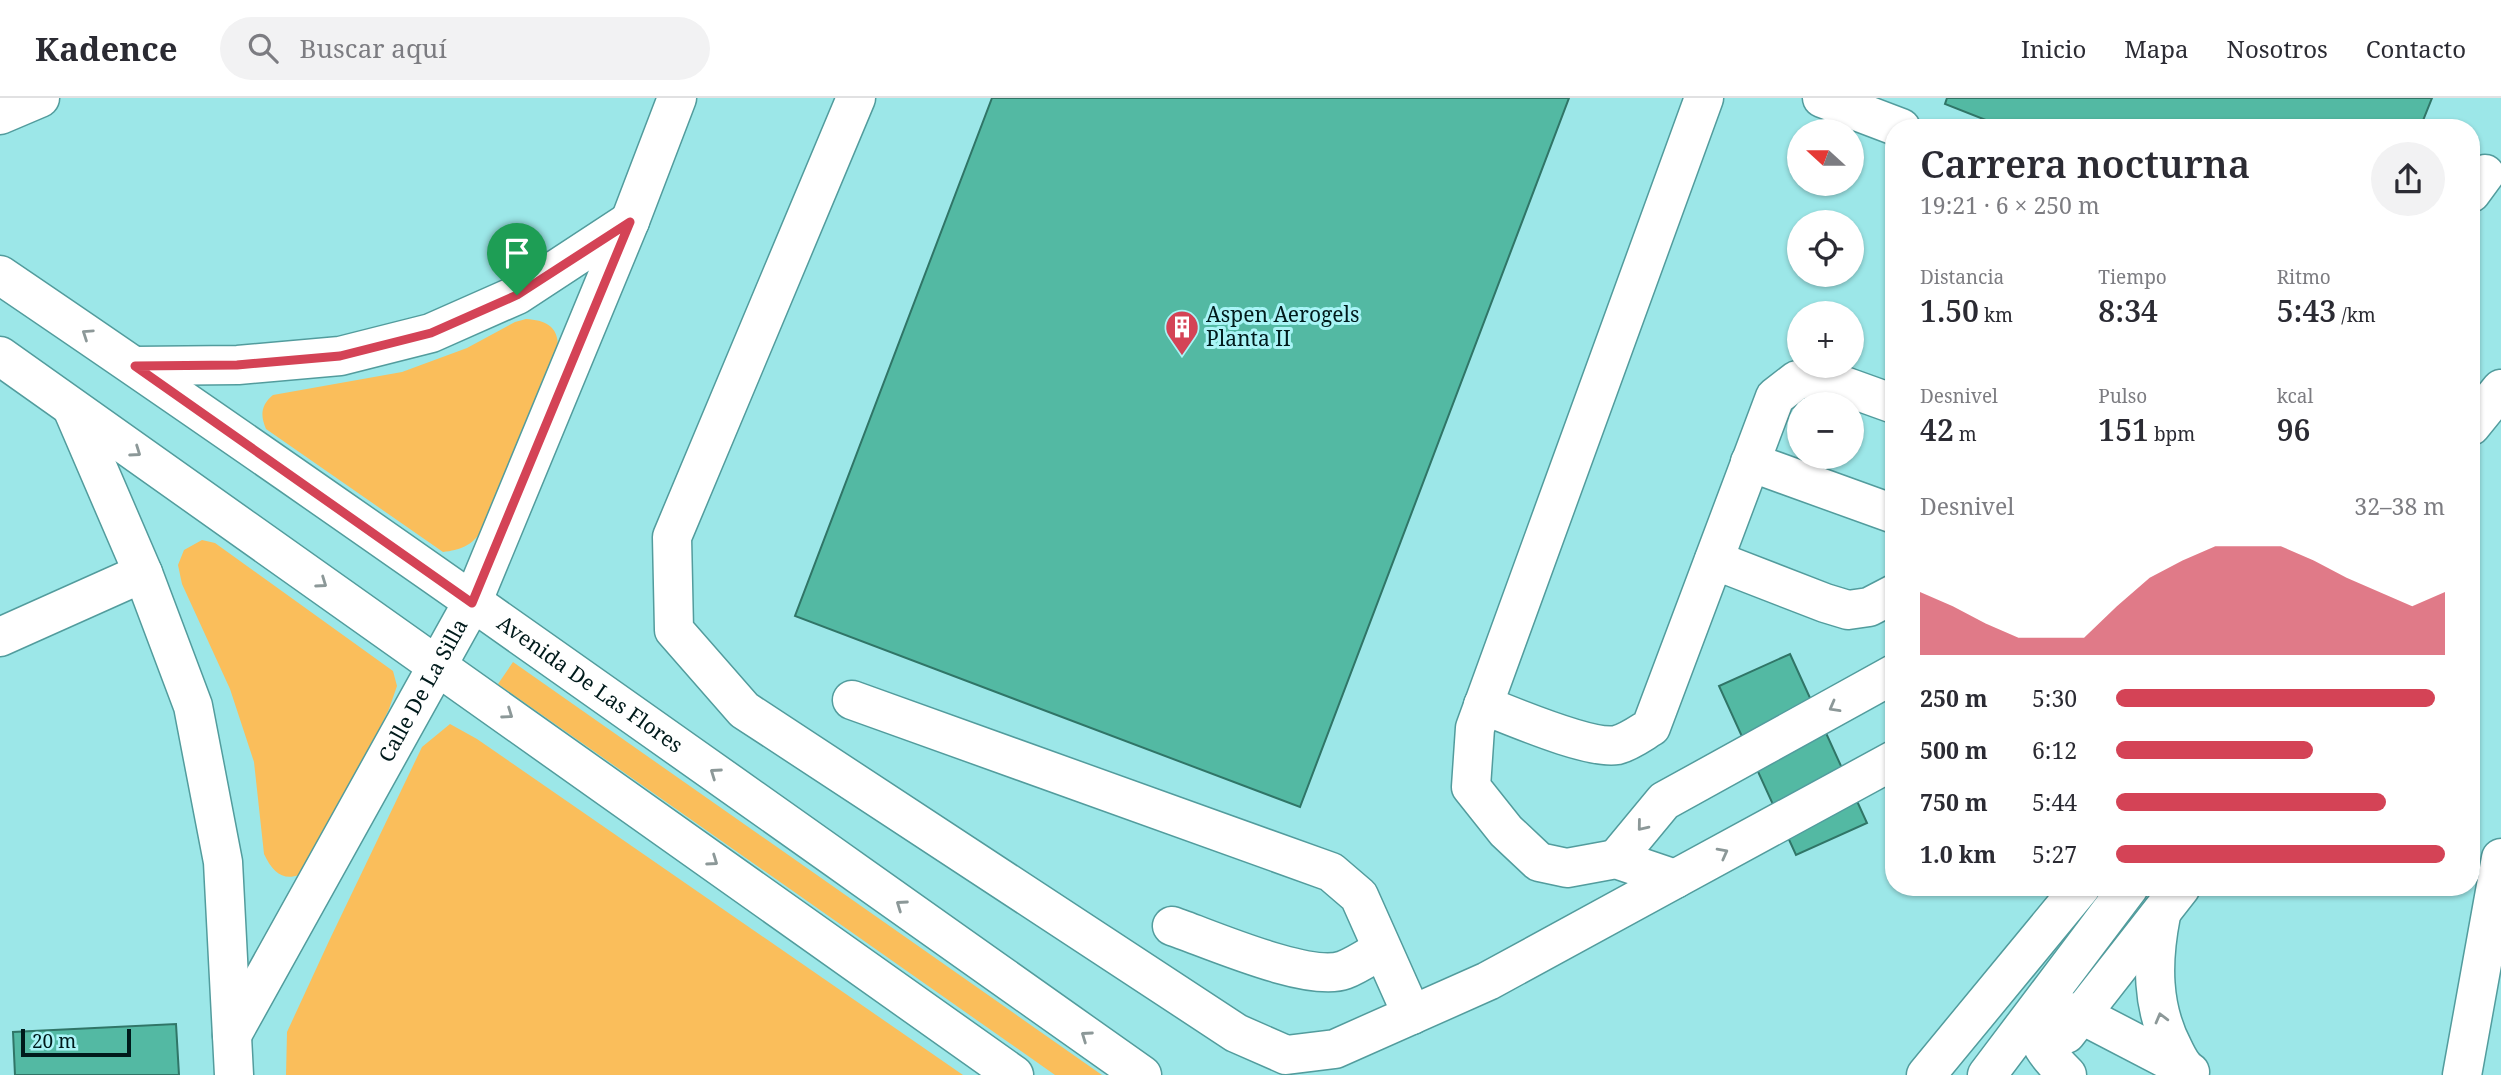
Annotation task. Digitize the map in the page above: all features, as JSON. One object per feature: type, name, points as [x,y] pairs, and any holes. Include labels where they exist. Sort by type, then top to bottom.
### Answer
[{"type":"street","points":[[0,115],[40,98]]},
{"type":"street","name":"Calle De La Silla","points":[[232,1035],[472,603],[630,222],[677,98]]},
{"type":"street","points":[[856,98],[672,537],[674,630],[744,710],[1236,1034],[1286,1055],[1335,1049],[1488,981],[1885,765]]},
{"type":"street","points":[[1675,879],[1616,859],[1567,868],[1539,862],[1496,820],[1471,787],[1475,728],[1704,98]]},
{"type":"street","points":[[1822,98],[1885,122]]},
{"type":"street","points":[[135,366],[237,365],[340,356],[431,333],[517,295],[630,222]]},
{"type":"street","name":"Avenida De Las Flores","points":[[0,275],[135,366],[1142,1075]]},
{"type":"street","points":[[3,362],[438,665],[1014,1075]]},
{"type":"street","points":[[1483,705],[1549,730],[1605,746],[1621,744],[1651,727],[1775,397],[1797,380],[1819,377],[1885,401]]},
{"type":"street","points":[[2480,395],[2501,388]]},
{"type":"street","points":[[2480,415],[2501,388]]},
{"type":"street","points":[[72,408],[143,573],[192,706],[223,862],[234,1075]]},
{"type":"street","points":[[1750,463],[1885,511]]},
{"type":"street","points":[[1714,560],[1848,610],[1869,607],[1885,599]]},
{"type":"street","points":[[0,637],[143,573]]},
{"type":"street","points":[[1616,859],[1664,801],[1885,679]]},
{"type":"street","points":[[852,700],[1331,872],[1359,896],[1412,1015]]},
{"type":"street","points":[[2462,1075],[2501,858]]},
{"type":"street","points":[[1926,1075],[2074,896]]},
{"type":"street","points":[[2050,1069],[2034,1025],[2035,1013],[2029,1000],[2031,990],[2091,896]]},
{"type":"street","points":[[1987,1075],[2122,896]]},
{"type":"street","points":[[2050,1069],[2082,1015],[2172,900]]},
{"type":"street","points":[[2172,900],[2155,946],[2157,1004],[2164,1032],[2186,1073]]},
{"type":"street","points":[[1172,926],[1297,970],[1322,974],[1343,971],[1382,949]]},
{"type":"street","points":[[1948,1075],[2017,1012],[2035,1013],[2052,1009],[2082,1015],[2186,1073]]},
{"type":"shaded area","points":[[526,319],[549,325],[556,333],[558,346],[481,532],[465,546],[443,552],[266,429],[263,410],[273,395],[402,372],[467,348],[515,322]]},
{"type":"shaded area","points":[[202,540],[215,543],[393,671],[397,686],[389,709],[310,870],[302,874],[282,876],[264,854],[254,762],[230,689],[182,584],[178,565],[184,550]]},
{"type":"shaded area","points":[[513,662],[1102,1075],[1055,1075],[498,684]]},
{"type":"shaded area","points":[[450,724],[477,739],[963,1075],[286,1075],[287,1032],[329,941],[422,747]]},
{"type":"building","name":"Aspen Aerogels Planta II","points":[[992,98],[1569,98],[1300,807],[795,616]]},
{"type":"building","points":[[1947,98],[2432,98],[2424,119],[1983,119],[1945,104]]},
{"type":"building","points":[[1790,654],[1867,823],[1796,855],[1719,686]]},
{"type":"building","points":[[176,1024],[179,1075],[15,1075],[13,1032]]},
{"type":"place","name":"Aspen Aerogels Planta II","points":[[1182,357]]},
{"type":"route","points":[[630,222],[472,603],[135,366],[237,365],[340,356],[431,333],[517,295],[630,222]]}]
